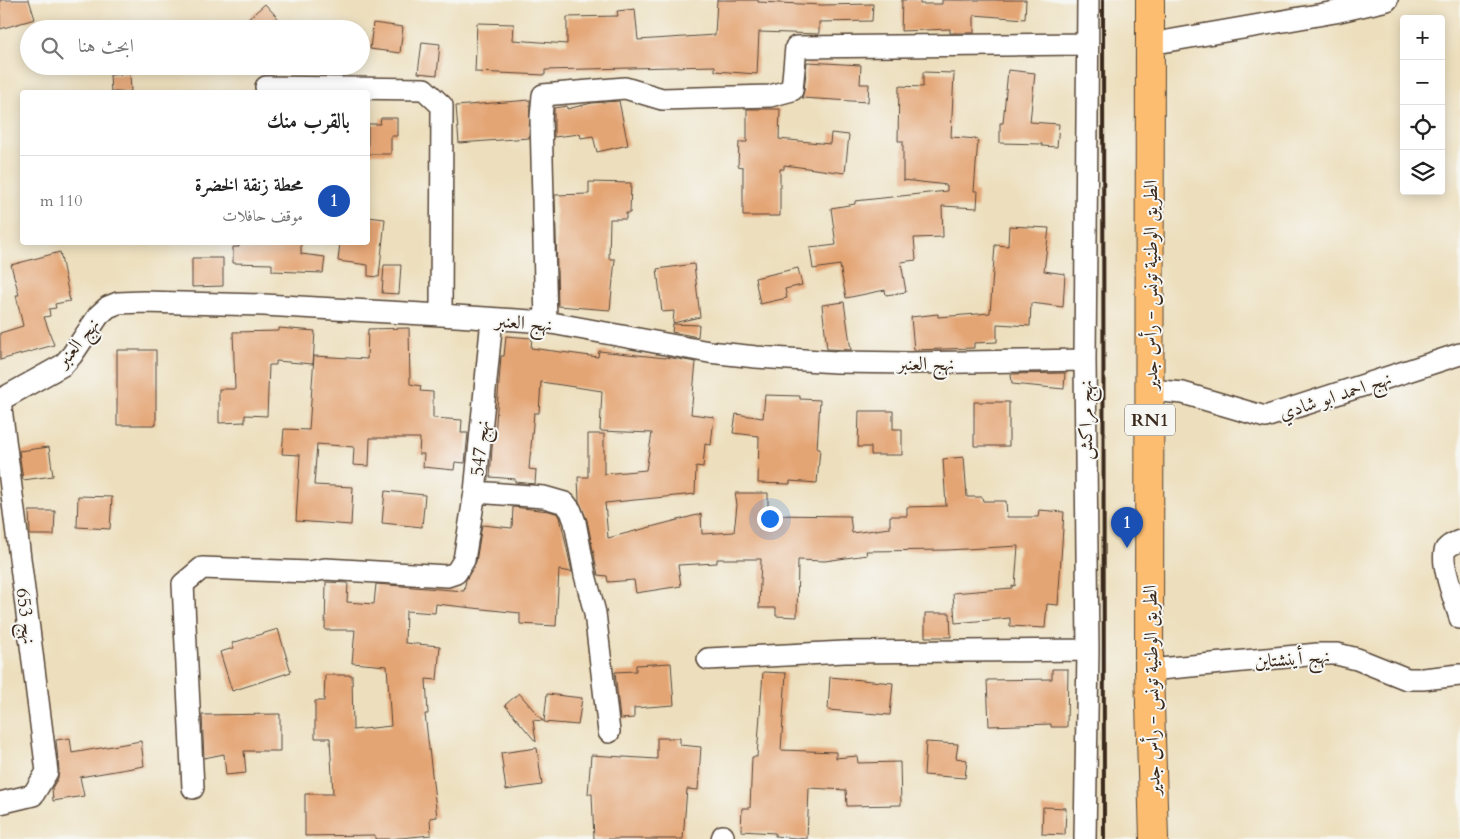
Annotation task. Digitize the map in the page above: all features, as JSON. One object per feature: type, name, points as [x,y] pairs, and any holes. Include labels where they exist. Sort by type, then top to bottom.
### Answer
[{"type":"main road","name":"الطريق الوطنية تونس - رأس جدير","points":[[1150,0],[1149,670],[1154,839]]},
{"type":"street","name":"نهج مراكش","points":[[1085,839],[1088,650],[1085,360],[1088,0]]},
{"type":"street","points":[[1150,44],[1335,12],[1387,0]]},
{"type":"street","points":[[546,322],[541,118],[543,95],[625,88],[662,99],[770,96],[792,90],[796,47],[1087,44]]},
{"type":"street","points":[[266,87],[424,89],[442,106],[441,314]]},
{"type":"street","name":"نهج العنبر","points":[[0,400],[63,365],[99,315],[108,308],[118,303],[143,302],[441,314],[546,322],[709,352],[756,358],[911,363],[1085,360]]},
{"type":"street","name":"نهج 547","points":[[193,788],[183,584],[202,568],[309,572],[325,569],[447,576],[456,573],[464,560],[475,492],[492,319]]},
{"type":"street","name":"نهج احمد ابو شادي","points":[[1150,390],[1183,394],[1265,417],[1460,354]]},
{"type":"street","name":"نهج 653","points":[[0,400],[47,772],[34,795],[0,803]]},
{"type":"street","points":[[475,492],[544,497],[565,503],[571,511],[595,613],[609,732]]},
{"type":"street","points":[[1460,541],[1451,544],[1445,550],[1444,561],[1460,618]]},
{"type":"street","points":[[708,659],[845,652],[1088,650]]},
{"type":"street","name":"نهج أينشتاين","points":[[1149,670],[1318,654],[1337,654],[1357,659],[1407,679],[1423,680],[1460,675]]},
{"type":"building","points":[[0,0],[29,0],[35,19],[20,20],[20,23],[0,29]]},
{"type":"building","points":[[717,0],[758,0],[758,2],[822,5],[873,4],[872,21],[819,22],[819,34],[759,32],[757,74],[715,71],[715,66],[545,70],[545,75],[475,72],[477,23],[514,24],[513,40],[567,44],[567,17],[618,16],[617,11],[635,9],[638,40],[715,35]]},
{"type":"building","points":[[902,0],[920,0],[920,4],[942,4],[942,0],[1026,0],[1025,19],[974,15],[974,33],[950,33],[950,29],[901,31]]},
{"type":"building","points":[[265,4],[280,20],[247,20]]},
{"type":"building","points":[[373,23],[403,27],[400,53],[370,49]]},
{"type":"building","points":[[422,42],[440,44],[437,75],[418,73]]},
{"type":"building","points":[[807,62],[861,65],[860,84],[869,84],[868,102],[802,98]]},
{"type":"building","points":[[1008,70],[1035,73],[1030,122],[1059,124],[1057,147],[1042,146],[1042,144],[1000,143],[1000,123],[1003,123]]},
{"type":"building","points":[[923,72],[954,73],[951,137],[978,139],[974,191],[978,191],[977,208],[942,206],[943,237],[914,238],[916,260],[901,262],[906,292],[886,295],[885,290],[846,298],[840,265],[813,269],[810,248],[836,245],[831,208],[855,204],[855,201],[947,191],[947,185],[903,180],[903,141],[898,141],[899,86],[923,87]]},
{"type":"building","points":[[110,75],[130,75],[131,90],[111,90]]},
{"type":"building","points":[[530,100],[529,138],[459,143],[456,106]]},
{"type":"building","points":[[619,101],[628,145],[597,152],[593,136],[581,138],[580,134],[554,137],[554,108],[567,106],[567,109],[592,103]]},
{"type":"building","points":[[747,109],[780,109],[779,139],[830,144],[831,133],[849,135],[845,173],[784,165],[784,169],[780,169],[780,216],[743,216],[743,167],[738,166],[739,142],[747,142]]},
{"type":"building","points":[[381,118],[397,118],[397,136],[391,136],[391,154],[370,154],[370,124],[380,124]]},
{"type":"building","points":[[589,182],[631,183],[630,213],[626,213],[626,219],[610,219],[609,259],[615,259],[610,310],[558,306],[555,195],[589,194]]},
{"type":"building","points":[[370,217],[385,219],[379,277],[368,276],[368,265],[338,261],[340,245],[370,245]]},
{"type":"building","points":[[1009,226],[1049,228],[1044,271],[1065,274],[1063,307],[1031,303],[1030,326],[997,324],[997,342],[974,343],[974,348],[914,350],[911,317],[938,314],[938,317],[990,313],[995,245],[1008,246]]},
{"type":"building","points":[[239,245],[301,245],[301,254],[325,257],[323,273],[272,271],[272,264],[233,263],[233,247],[239,247]]},
{"type":"building","points":[[60,252],[70,301],[55,304],[56,308],[49,309],[50,316],[44,317],[54,345],[0,360],[0,333],[23,326],[16,295],[19,295],[11,265]]},
{"type":"building","points":[[192,258],[223,258],[223,286],[192,287]]},
{"type":"building","points":[[694,264],[700,317],[673,323],[674,311],[662,312],[657,269]]},
{"type":"building","points":[[384,265],[401,265],[399,294],[382,293]]},
{"type":"building","points":[[798,268],[802,285],[785,289],[787,298],[760,304],[755,278]]},
{"type":"building","points":[[844,302],[851,350],[827,349],[822,305]]},
{"type":"building","points":[[673,324],[699,325],[698,337],[672,332]]},
{"type":"building","points":[[279,328],[315,331],[313,364],[276,361],[276,365],[269,365],[267,416],[245,415],[245,422],[219,423],[219,389],[235,389],[233,332],[279,331]]},
{"type":"building","points":[[409,328],[410,384],[421,386],[420,391],[433,392],[433,418],[462,420],[461,433],[468,433],[465,463],[455,462],[454,470],[423,467],[424,454],[419,454],[420,438],[370,438],[369,466],[353,465],[354,447],[317,444],[314,485],[353,487],[351,525],[296,521],[300,455],[282,454],[284,429],[309,430],[314,356],[367,359],[368,329]]},
{"type":"building","points":[[506,336],[532,338],[531,348],[598,357],[599,351],[666,357],[696,362],[691,414],[714,417],[711,445],[705,444],[703,467],[696,466],[695,494],[605,503],[608,538],[701,514],[702,534],[734,532],[737,505],[735,493],[768,493],[768,515],[850,516],[852,533],[890,528],[890,516],[907,516],[907,507],[946,506],[943,459],[964,457],[967,497],[982,497],[983,501],[1006,501],[1007,517],[1038,517],[1039,510],[1064,512],[1058,605],[1047,604],[1045,628],[1010,626],[1010,618],[955,623],[953,593],[1012,588],[1012,585],[1015,586],[1018,546],[948,550],[866,551],[867,555],[825,561],[798,560],[797,617],[776,616],[776,608],[759,608],[761,559],[717,559],[717,563],[678,565],[681,586],[636,593],[634,580],[608,582],[607,576],[598,575],[587,520],[579,501],[578,477],[588,477],[588,434],[604,434],[604,474],[646,470],[652,433],[600,431],[602,391],[541,382],[539,413],[534,413],[529,469],[536,470],[535,484],[515,482],[515,479],[490,477],[501,356],[504,356]]},
{"type":"building","points":[[117,350],[156,350],[156,425],[117,425]]},
{"type":"building","points":[[1065,373],[1064,389],[1012,384],[1011,374]]},
{"type":"building","points":[[765,395],[800,396],[800,399],[820,400],[817,449],[820,449],[817,483],[790,481],[790,484],[758,483],[759,436],[733,433],[736,414],[763,418]]},
{"type":"building","points":[[974,402],[1009,402],[1009,446],[974,446]]},
{"type":"building","points":[[859,411],[893,411],[893,429],[902,429],[902,455],[871,455],[871,447],[858,447]]},
{"type":"building","points":[[49,447],[53,476],[23,480],[19,451]]},
{"type":"building","points":[[385,491],[425,495],[422,527],[382,523]]},
{"type":"building","points":[[78,496],[112,497],[110,529],[77,527]]},
{"type":"building","points":[[513,507],[549,511],[558,514],[560,517],[572,572],[559,570],[556,626],[520,624],[520,613],[436,604],[435,613],[406,611],[405,643],[440,646],[437,680],[426,679],[428,714],[425,714],[437,817],[430,818],[431,835],[390,839],[375,839],[375,835],[305,836],[305,794],[333,794],[330,738],[315,738],[315,701],[324,701],[325,675],[352,675],[353,730],[391,726],[387,666],[352,663],[355,630],[325,630],[326,582],[348,583],[347,602],[374,604],[376,584],[464,591],[466,580],[476,562],[482,525],[512,528]]},
{"type":"building","points":[[29,511],[55,511],[54,535],[30,535]]},
{"type":"building","points":[[925,613],[950,613],[951,637],[925,637]]},
{"type":"building","points":[[278,629],[291,672],[232,691],[220,652],[234,648],[232,643]]},
{"type":"building","points":[[671,663],[674,705],[634,708],[634,718],[620,719],[615,672],[636,671],[636,665]]},
{"type":"building","points":[[1052,669],[1068,669],[1067,727],[1051,727],[1051,724],[989,726],[987,680],[1052,679]]},
{"type":"building","points":[[763,672],[786,673],[781,750],[836,752],[836,758],[857,756],[858,763],[900,762],[901,805],[847,806],[846,790],[809,788],[807,839],[775,836],[775,833],[741,831],[742,808],[750,808],[752,757],[757,757]]},
{"type":"building","points":[[830,677],[893,683],[890,715],[828,710]]},
{"type":"building","points":[[519,693],[543,721],[533,720],[536,742],[505,705]]},
{"type":"building","points":[[547,694],[582,698],[578,725],[544,722]]},
{"type":"building","points":[[280,714],[280,751],[244,751],[246,773],[226,775],[224,754],[204,758],[202,715]]},
{"type":"building","points":[[70,738],[72,753],[141,741],[144,766],[80,777],[84,796],[53,801],[52,788],[58,778],[59,770],[56,740]]},
{"type":"building","points":[[657,738],[680,738],[680,745],[701,747],[698,790],[687,789],[683,839],[594,839],[592,794],[588,794],[591,755],[657,759]]},
{"type":"building","points":[[926,742],[958,744],[956,758],[967,760],[965,778],[924,775]]},
{"type":"building","points":[[537,748],[542,785],[506,790],[501,753]]},
{"type":"building","points":[[1043,807],[1066,808],[1065,835],[1042,834]]},
{"type":"railway","points":[[1103,0],[1104,839]]},
{"type":"place","name":"محطة زنقة الخضرة","points":[[1127,548]]}]
